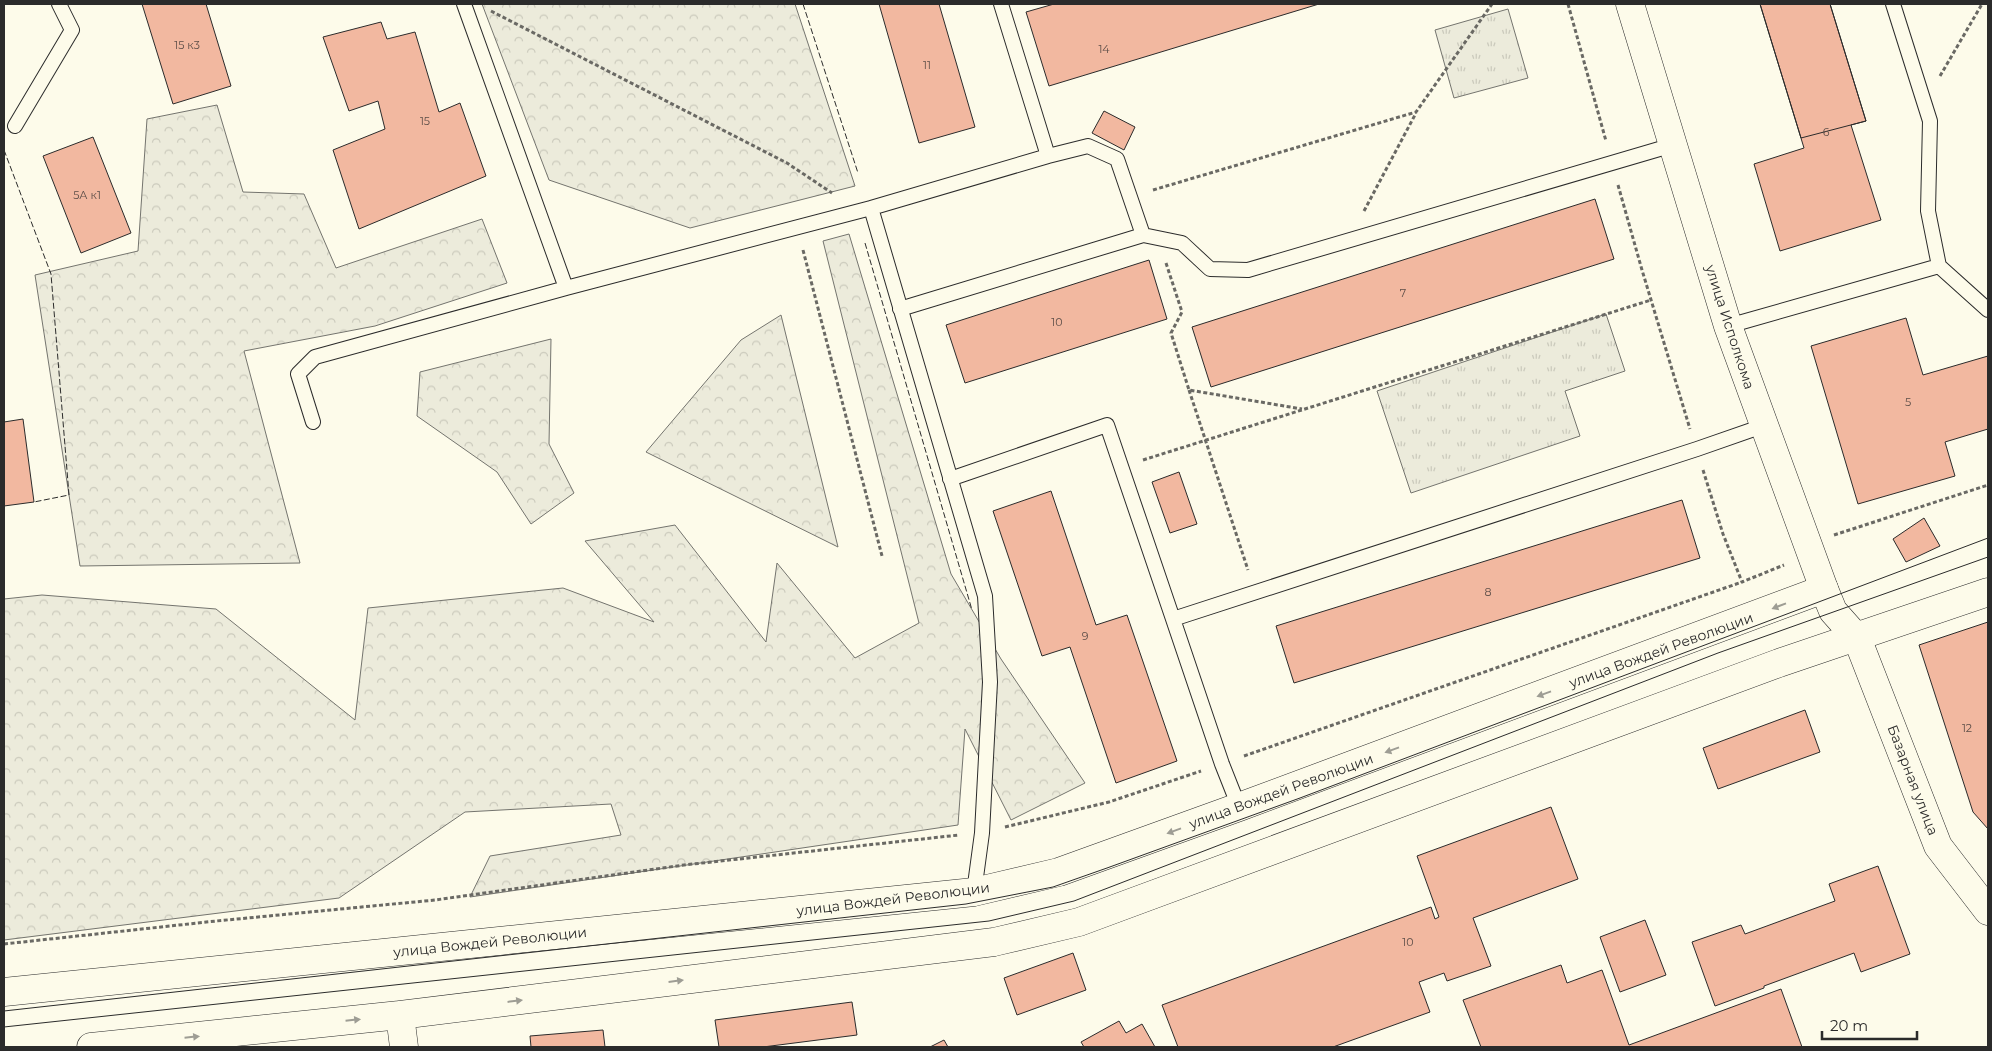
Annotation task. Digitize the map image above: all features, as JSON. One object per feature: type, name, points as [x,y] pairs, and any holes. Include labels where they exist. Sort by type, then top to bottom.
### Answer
[{"type":"street","name":"улица Исполкома","points":[[1630,4],[1728,326],[1833,611],[1857,638]]},
{"type":"street","name":"улица Вождей Революции","points":[[4,992],[974,892],[1059,872],[1824,589]]},
{"type":"street","points":[[91,1047],[400,1015],[994,942],[1079,922],[1779,663],[1988,592]]},
{"type":"street","name":"Базарная улица","points":[[1857,638],[1938,846],[1988,911]]},
{"type":"street","points":[[400,1015],[404,1047]]},
{"type":"lane","points":[[15,126],[72,30],[59,4]]},
{"type":"lane","points":[[464,4],[566,288]]},
{"type":"lane","points":[[1002,4],[1048,156]]},
{"type":"lane","points":[[1894,4],[1930,120],[1928,211],[1940,266],[1988,310]]},
{"type":"lane","points":[[900,309],[1143,235],[1182,243],[1210,269],[1248,270],[1672,145]]},
{"type":"lane","points":[[314,422],[298,374],[315,357],[797,226],[871,208],[1088,146],[1117,159],[1143,235]]},
{"type":"lane","points":[[871,208],[985,596],[990,682],[982,833],[974,892]]},
{"type":"lane","points":[[1728,326],[1940,266]]},
{"type":"lane","points":[[950,479],[1107,425],[1222,764],[1239,807]]},
{"type":"lane","points":[[1173,619],[1764,426]]},
{"type":"path","points":[[1348,240],[1416,112],[1492,4]]},
{"type":"path","points":[[1568,4],[1651,300],[1723,534],[1742,582]]},
{"type":"path","points":[[1924,102],[1982,4]]},
{"type":"path","points":[[485,8],[787,163],[857,210]]},
{"type":"path","points":[[1152,190],[1416,112]]},
{"type":"path","points":[[797,226],[882,556]]},
{"type":"path","points":[[1158,238],[1182,312],[1172,333],[1255,592]]},
{"type":"path","points":[[1122,466],[1651,300]]},
{"type":"path","points":[[1189,390],[1302,409]]},
{"type":"path","points":[[4,944],[216,920],[435,900],[684,865],[982,833],[1109,802],[1222,764],[1742,582],[1794,561],[1807,544],[1988,485]]},
{"type":"green space","points":[[482,4],[795,4],[855,186],[690,228],[549,180]]},
{"type":"green space","points":[[1508,9],[1528,78],[1454,98],[1435,30]]},
{"type":"green space","points":[[217,105],[243,192],[304,194],[336,268],[482,219],[507,283],[375,326],[244,351],[300,563],[80,566],[35,275],[138,251],[147,119]]},
{"type":"green space","points":[[849,234],[951,574],[1001,659],[1085,783],[1011,820],[965,729],[958,825],[470,897],[490,856],[621,835],[611,804],[465,812],[339,898],[4,940],[4,599],[42,595],[216,609],[355,720],[368,608],[563,588],[654,622],[585,541],[675,525],[766,642],[777,563],[855,658],[919,623],[823,241]]},
{"type":"green space","points":[[1606,314],[1625,371],[1565,391],[1580,436],[1411,493],[1377,391]]},
{"type":"green space","points":[[781,315],[838,547],[646,452],[741,340]]},
{"type":"green space","points":[[551,339],[549,444],[574,493],[531,524],[497,472],[417,416],[420,372]]},
{"type":"building","points":[[142,4],[206,4],[231,86],[173,104]]},
{"type":"building","points":[[879,4],[939,4],[975,127],[919,143]]},
{"type":"building","points":[[1054,4],[1319,4],[1049,86],[1026,12]]},
{"type":"building","points":[[1760,4],[1830,4],[1866,121],[1801,138]]},
{"type":"building","points":[[1760,4],[1830,4],[1866,121],[1851,125],[1881,220],[1780,251],[1754,164],[1804,148]]},
{"type":"building","points":[[381,22],[387,39],[415,32],[439,112],[460,103],[486,176],[359,229],[333,150],[385,129],[378,101],[349,111],[323,37]]},
{"type":"building","points":[[1104,111],[1135,127],[1124,150],[1092,133]]},
{"type":"building","points":[[93,137],[131,233],[81,253],[43,156]]},
{"type":"building","points":[[1595,199],[1614,259],[1211,387],[1192,327]]},
{"type":"building","points":[[1149,260],[1167,319],[965,383],[946,325]]},
{"type":"building","points":[[1906,318],[1923,375],[1988,356],[1988,429],[1945,442],[1955,476],[1858,504],[1811,346]]},
{"type":"building","points":[[23,419],[34,502],[4,506],[4,422]]},
{"type":"building","points":[[1179,472],[1197,524],[1170,533],[1152,482]]},
{"type":"building","points":[[1051,491],[1096,625],[1127,615],[1177,761],[1116,783],[1070,647],[1042,656],[993,511]]},
{"type":"building","points":[[1682,500],[1700,558],[1294,683],[1276,626]]},
{"type":"building","points":[[1924,518],[1940,546],[1906,562],[1893,539]]},
{"type":"building","points":[[1988,622],[1988,829],[1973,812],[1919,645]]},
{"type":"building","points":[[1805,710],[1820,752],[1718,789],[1703,748]]},
{"type":"building","points":[[1551,807],[1578,879],[1473,918],[1491,966],[1447,981],[1444,973],[1419,982],[1430,1012],[1333,1047],[1178,1047],[1162,1005],[1431,907],[1435,919],[1439,917],[1417,856]]},
{"type":"building","points":[[1878,866],[1910,954],[1861,972],[1854,953],[1715,1006],[1692,942],[1741,925],[1745,934],[1835,901],[1829,884]]},
{"type":"building","points":[[1645,920],[1666,975],[1620,992],[1600,937]]},
{"type":"building","points":[[1073,953],[1086,990],[1017,1015],[1004,978]]},
{"type":"building","points":[[1561,965],[1567,983],[1602,970],[1629,1045],[1781,989],[1802,1047],[1481,1047],[1463,1000]]},
{"type":"building","points":[[852,1002],[857,1035],[763,1047],[719,1047],[715,1020]]},
{"type":"building","points":[[1119,1021],[1126,1033],[1142,1024],[1155,1047],[1084,1047],[1081,1042]]},
{"type":"building","points":[[603,1030],[605,1047],[531,1047],[530,1036]]},
{"type":"building","points":[[944,1040],[948,1047],[930,1047]]},
{"type":"tram line","points":[[4,1011],[966,904],[1053,887],[1300,798],[1988,538]]},
{"type":"tram line","points":[[4,1027],[989,921],[1074,901],[1718,653],[1988,557]]},
{"type":"fence","points":[[803,4],[858,173]]},
{"type":"fence","points":[[4,150],[51,274],[69,495],[34,502]]},
{"type":"fence","points":[[865,243],[972,610]]}]
